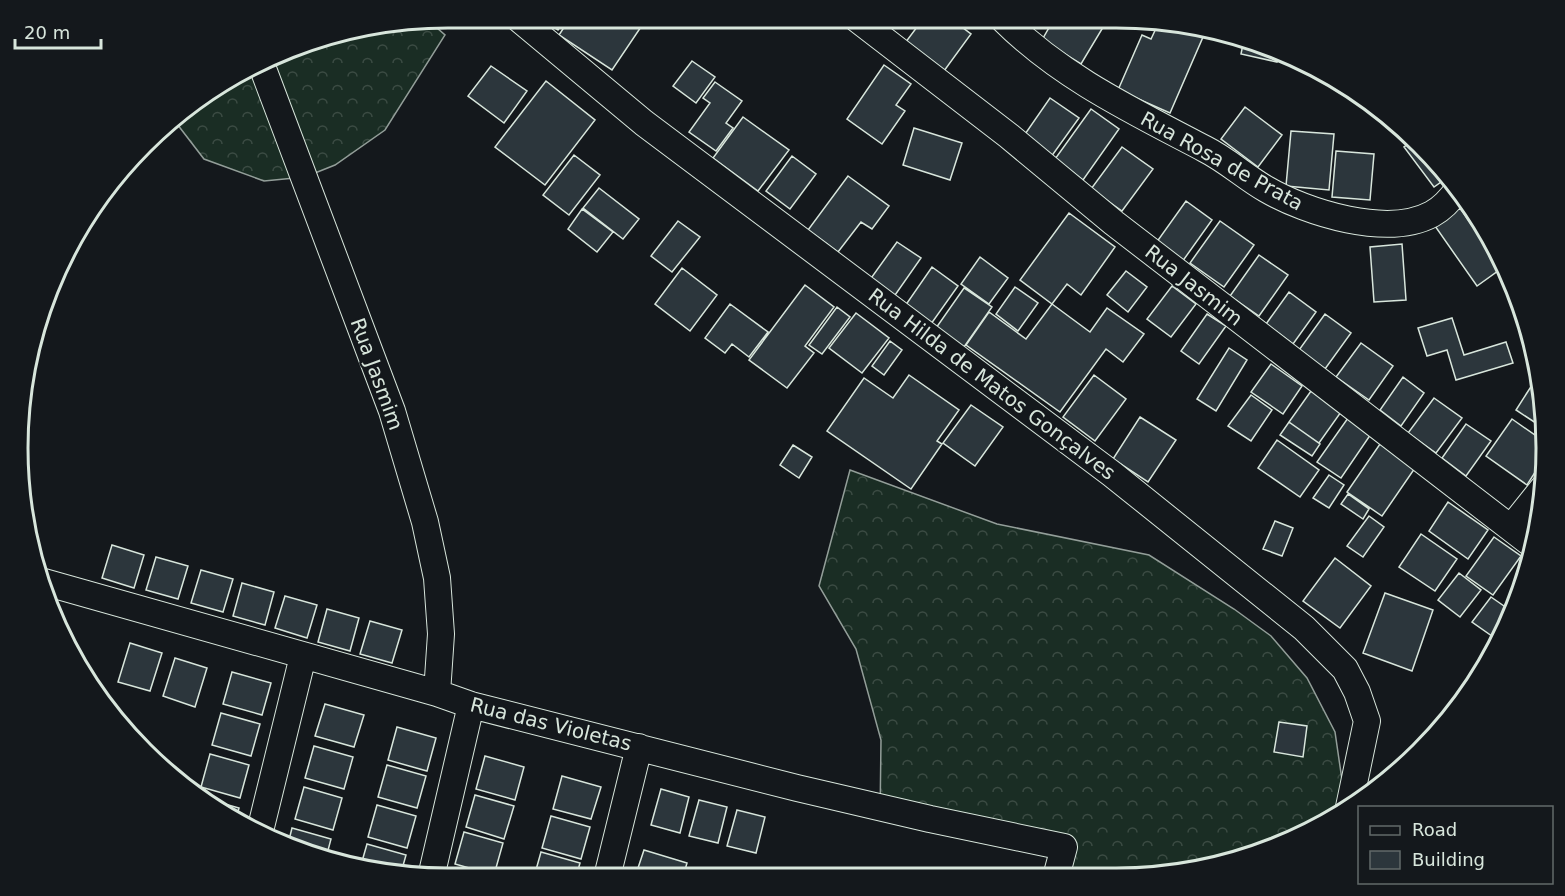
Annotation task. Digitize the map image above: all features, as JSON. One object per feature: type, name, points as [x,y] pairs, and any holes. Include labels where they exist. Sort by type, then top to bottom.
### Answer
[{"type":"street","name":"Rua Hilda de Matos Gonçalves","points":[[530,28],[644,123],[1112,474],[1304,628],[1345,669],[1357,692],[1367,720],[1351,796]]},
{"type":"street","name":"Rua Jasmim","points":[[869,28],[1009,136],[1114,224],[1526,540]]},
{"type":"street","name":"Rua Rosa de Prata","points":[[1012,28],[1065,71],[1107,98],[1212,153],[1266,190],[1306,208],[1354,221],[1396,225],[1431,215],[1452,196]]},
{"type":"street","name":"Rua Jasmim","points":[[264,71],[392,411],[425,522],[437,578],[441,634],[437,693]]},
{"type":"street","points":[[1511,528],[1533,500]]},
{"type":"street","name":"Rua das Violetas","points":[[51,584],[437,693],[471,705],[819,794],[1064,847],[1058,868]]},
{"type":"street","points":[[262,824],[303,656]]},
{"type":"street","points":[[433,867],[471,705]]},
{"type":"street","points":[[609,868],[639,747]]},
{"type":"green space","points":[[437,28],[445,35],[385,130],[335,165],[305,177],[264,181],[204,159],[179,126],[215,99],[262,72],[313,51],[366,37]]},
{"type":"green space","points":[[850,470],[997,524],[1149,555],[1234,609],[1271,636],[1307,678],[1335,732],[1342,780],[1337,805],[1278,836],[1226,853],[1172,864],[1117,868],[1070,868],[1072,859],[880,819],[881,740],[856,649],[819,586]]},
{"type":"building","points":[[564,28],[640,28],[612,70],[559,35]]},
{"type":"building","points":[[916,28],[963,28],[971,34],[944,71],[905,43]]},
{"type":"building","points":[[1049,28],[1103,28],[1081,64],[1042,40]]},
{"type":"building","points":[[1155,30],[1203,38],[1170,113],[1118,90],[1142,35],[1151,39]]},
{"type":"building","points":[[1242,48],[1277,60],[1277,62],[1241,54]]},
{"type":"building","points":[[692,61],[715,77],[696,103],[673,86]]},
{"type":"building","points":[[884,65],[911,84],[896,105],[905,111],[882,144],[847,119]]},
{"type":"building","points":[[491,66],[527,91],[504,123],[468,96]]},
{"type":"building","points":[[546,81],[595,120],[545,185],[495,147]]},
{"type":"building","points":[[715,82],[742,101],[726,123],[733,128],[716,151],[689,132],[710,103],[703,98]]},
{"type":"building","points":[[1050,98],[1079,118],[1051,157],[1023,137]]},
{"type":"building","points":[[1245,107],[1282,135],[1258,167],[1221,139]]},
{"type":"building","points":[[1091,109],[1119,129],[1083,180],[1055,159]]},
{"type":"building","points":[[743,117],[789,150],[758,191],[713,158]]},
{"type":"building","points":[[914,128],[962,143],[950,180],[903,165]]},
{"type":"building","points":[[1291,131],[1334,134],[1329,190],[1286,186]]},
{"type":"building","points":[[1407,145],[1414,151],[1441,182],[1434,187],[1404,147]]},
{"type":"building","points":[[1122,147],[1153,169],[1122,211],[1091,189]]},
{"type":"building","points":[[1336,151],[1374,154],[1370,200],[1332,197]]},
{"type":"building","points":[[574,155],[600,175],[569,215],[543,195]]},
{"type":"building","points":[[792,156],[816,174],[790,209],[766,191]]},
{"type":"building","points":[[848,176],[889,206],[872,229],[861,222],[838,252],[808,230]]},
{"type":"building","points":[[599,188],[639,219],[623,239],[583,208]]},
{"type":"building","points":[[1186,201],[1212,220],[1182,262],[1156,243]]},
{"type":"building","points":[[1460,208],[1480,238],[1497,271],[1477,286],[1435,226]]},
{"type":"building","points":[[582,209],[613,232],[597,252],[568,229]]},
{"type":"building","points":[[1069,213],[1115,247],[1081,295],[1067,284],[1052,304],[1020,280]]},
{"type":"building","points":[[678,221],[700,237],[672,272],[651,256]]},
{"type":"building","points":[[1220,221],[1254,245],[1224,287],[1190,263]]},
{"type":"building","points":[[897,242],[921,258],[893,298],[869,281]]},
{"type":"building","points":[[1402,244],[1406,300],[1374,302],[1370,247]]},
{"type":"building","points":[[1259,255],[1288,275],[1259,316],[1230,296]]},
{"type":"building","points":[[980,257],[1008,278],[989,304],[961,284]]},
{"type":"building","points":[[932,267],[958,286],[931,324],[905,306]]},
{"type":"building","points":[[682,268],[717,295],[690,331],[655,304]]},
{"type":"building","points":[[1126,271],[1147,287],[1128,312],[1107,295]]},
{"type":"building","points":[[805,285],[834,307],[805,346],[814,353],[787,388],[749,360]]},
{"type":"building","points":[[1172,286],[1196,304],[1171,337],[1147,319]]},
{"type":"building","points":[[1015,287],[1038,303],[1018,331],[996,314]]},
{"type":"building","points":[[964,288],[992,307],[964,347],[936,328]]},
{"type":"building","points":[[1289,292],[1316,312],[1293,344],[1266,324]]},
{"type":"building","points":[[730,304],[768,332],[749,357],[732,344],[725,353],[705,338]]},
{"type":"building","points":[[1052,304],[1090,332],[1107,308],[1144,334],[1123,362],[1106,349],[1060,412],[966,345],[989,312],[1026,339]]},
{"type":"building","points":[[837,307],[850,317],[822,354],[809,345]]},
{"type":"building","points":[[856,313],[889,338],[862,373],[829,348]]},
{"type":"building","points":[[1207,314],[1226,326],[1199,364],[1181,351]]},
{"type":"building","points":[[1325,314],[1351,333],[1325,369],[1299,350]]},
{"type":"building","points":[[1452,318],[1464,355],[1506,342],[1513,363],[1456,380],[1447,350],[1427,356],[1418,328]]},
{"type":"building","points":[[890,341],[902,350],[884,375],[872,366]]},
{"type":"building","points":[[1361,343],[1393,366],[1369,400],[1336,377]]},
{"type":"building","points":[[1229,348],[1247,360],[1216,411],[1197,399]]},
{"type":"building","points":[[1271,364],[1302,386],[1283,414],[1251,392]]},
{"type":"building","points":[[909,375],[959,410],[937,441],[942,444],[911,489],[827,431],[864,378],[893,398]]},
{"type":"building","points":[[1094,375],[1126,399],[1095,441],[1063,417]]},
{"type":"building","points":[[1403,377],[1424,393],[1401,426],[1380,410]]},
{"type":"building","points":[[1532,386],[1536,423],[1516,410]]},
{"type":"building","points":[[1311,391],[1341,412],[1319,443],[1289,422]]},
{"type":"building","points":[[1251,395],[1272,410],[1251,441],[1228,426]]},
{"type":"building","points":[[1434,398],[1462,418],[1436,453],[1408,433]]},
{"type":"building","points":[[971,405],[1003,427],[975,466],[943,443]]},
{"type":"building","points":[[1140,417],[1176,440],[1148,482],[1113,459]]},
{"type":"building","points":[[1348,418],[1371,434],[1341,478],[1317,462]]},
{"type":"building","points":[[1512,419],[1536,436],[1536,471],[1527,485],[1486,456]]},
{"type":"building","points":[[1289,422],[1320,444],[1312,456],[1280,435]]},
{"type":"building","points":[[1466,424],[1491,441],[1466,476],[1442,458]]},
{"type":"building","points":[[1277,440],[1319,470],[1300,497],[1258,468]]},
{"type":"building","points":[[1380,444],[1415,468],[1382,516],[1347,492]]},
{"type":"building","points":[[793,445],[812,457],[799,478],[780,465]]},
{"type":"building","points":[[1329,475],[1344,485],[1329,508],[1313,498]]},
{"type":"building","points":[[1348,494],[1369,509],[1363,519],[1341,504]]},
{"type":"building","points":[[1448,502],[1488,530],[1468,559],[1429,531]]},
{"type":"building","points":[[1369,516],[1384,527],[1363,557],[1347,546]]},
{"type":"building","points":[[1275,521],[1293,528],[1282,556],[1263,549]]},
{"type":"building","points":[[1421,534],[1457,559],[1435,591],[1399,567]]},
{"type":"building","points":[[1494,537],[1521,556],[1493,595],[1466,576]]},
{"type":"building","points":[[112,545],[144,555],[134,588],[102,578]]},
{"type":"building","points":[[156,557],[188,566],[178,599],[146,590]]},
{"type":"building","points":[[1335,558],[1371,586],[1340,628],[1303,601]]},
{"type":"building","points":[[201,570],[233,579],[223,612],[191,603]]},
{"type":"building","points":[[1459,573],[1481,590],[1460,617],[1438,600]]},
{"type":"building","points":[[242,583],[274,592],[265,625],[233,616]]},
{"type":"building","points":[[1385,593],[1433,610],[1412,671],[1363,653]]},
{"type":"building","points":[[285,596],[317,605],[307,638],[275,628]]},
{"type":"building","points":[[1491,597],[1506,607],[1492,636],[1472,622]]},
{"type":"building","points":[[327,609],[359,618],[350,651],[318,642]]},
{"type":"building","points":[[370,621],[402,630],[392,663],[360,654]]},
{"type":"building","points":[[130,643],[162,653],[150,691],[118,682]]},
{"type":"building","points":[[175,658],[207,668],[195,707],[163,696]]},
{"type":"building","points":[[232,672],[271,683],[262,715],[223,704]]},
{"type":"building","points":[[325,704],[364,715],[354,747],[315,736]]},
{"type":"building","points":[[221,713],[260,724],[251,756],[212,745]]},
{"type":"building","points":[[1279,722],[1307,726],[1303,757],[1274,752]]},
{"type":"building","points":[[397,727],[436,738],[427,771],[388,760]]},
{"type":"building","points":[[314,746],[353,757],[344,789],[305,778]]},
{"type":"building","points":[[210,754],[249,765],[240,798],[201,787]]},
{"type":"building","points":[[485,756],[524,767],[515,800],[476,789]]},
{"type":"building","points":[[387,765],[426,776],[417,808],[378,797]]},
{"type":"building","points":[[562,776],[601,787],[591,819],[553,809]]},
{"type":"building","points":[[304,787],[342,798],[333,830],[295,819]]},
{"type":"building","points":[[661,789],[689,797],[680,833],[651,825]]},
{"type":"building","points":[[475,795],[514,806],[504,839],[466,827]]},
{"type":"building","points":[[699,800],[727,807],[718,843],[689,836]]},
{"type":"building","points":[[377,805],[416,816],[407,848],[368,837]]},
{"type":"building","points":[[737,810],[765,817],[756,853],[727,846]]},
{"type":"building","points":[[551,816],[590,827],[581,859],[542,848]]},
{"type":"building","points":[[292,828],[331,839],[328,850],[290,837]]},
{"type":"building","points":[[464,832],[503,843],[496,868],[469,868],[455,864]]},
{"type":"building","points":[[367,844],[406,855],[403,865],[363,858]]},
{"type":"building","points":[[644,850],[687,863],[686,868],[638,868]]},
{"type":"building","points":[[541,852],[580,863],[579,868],[537,868]]}]
